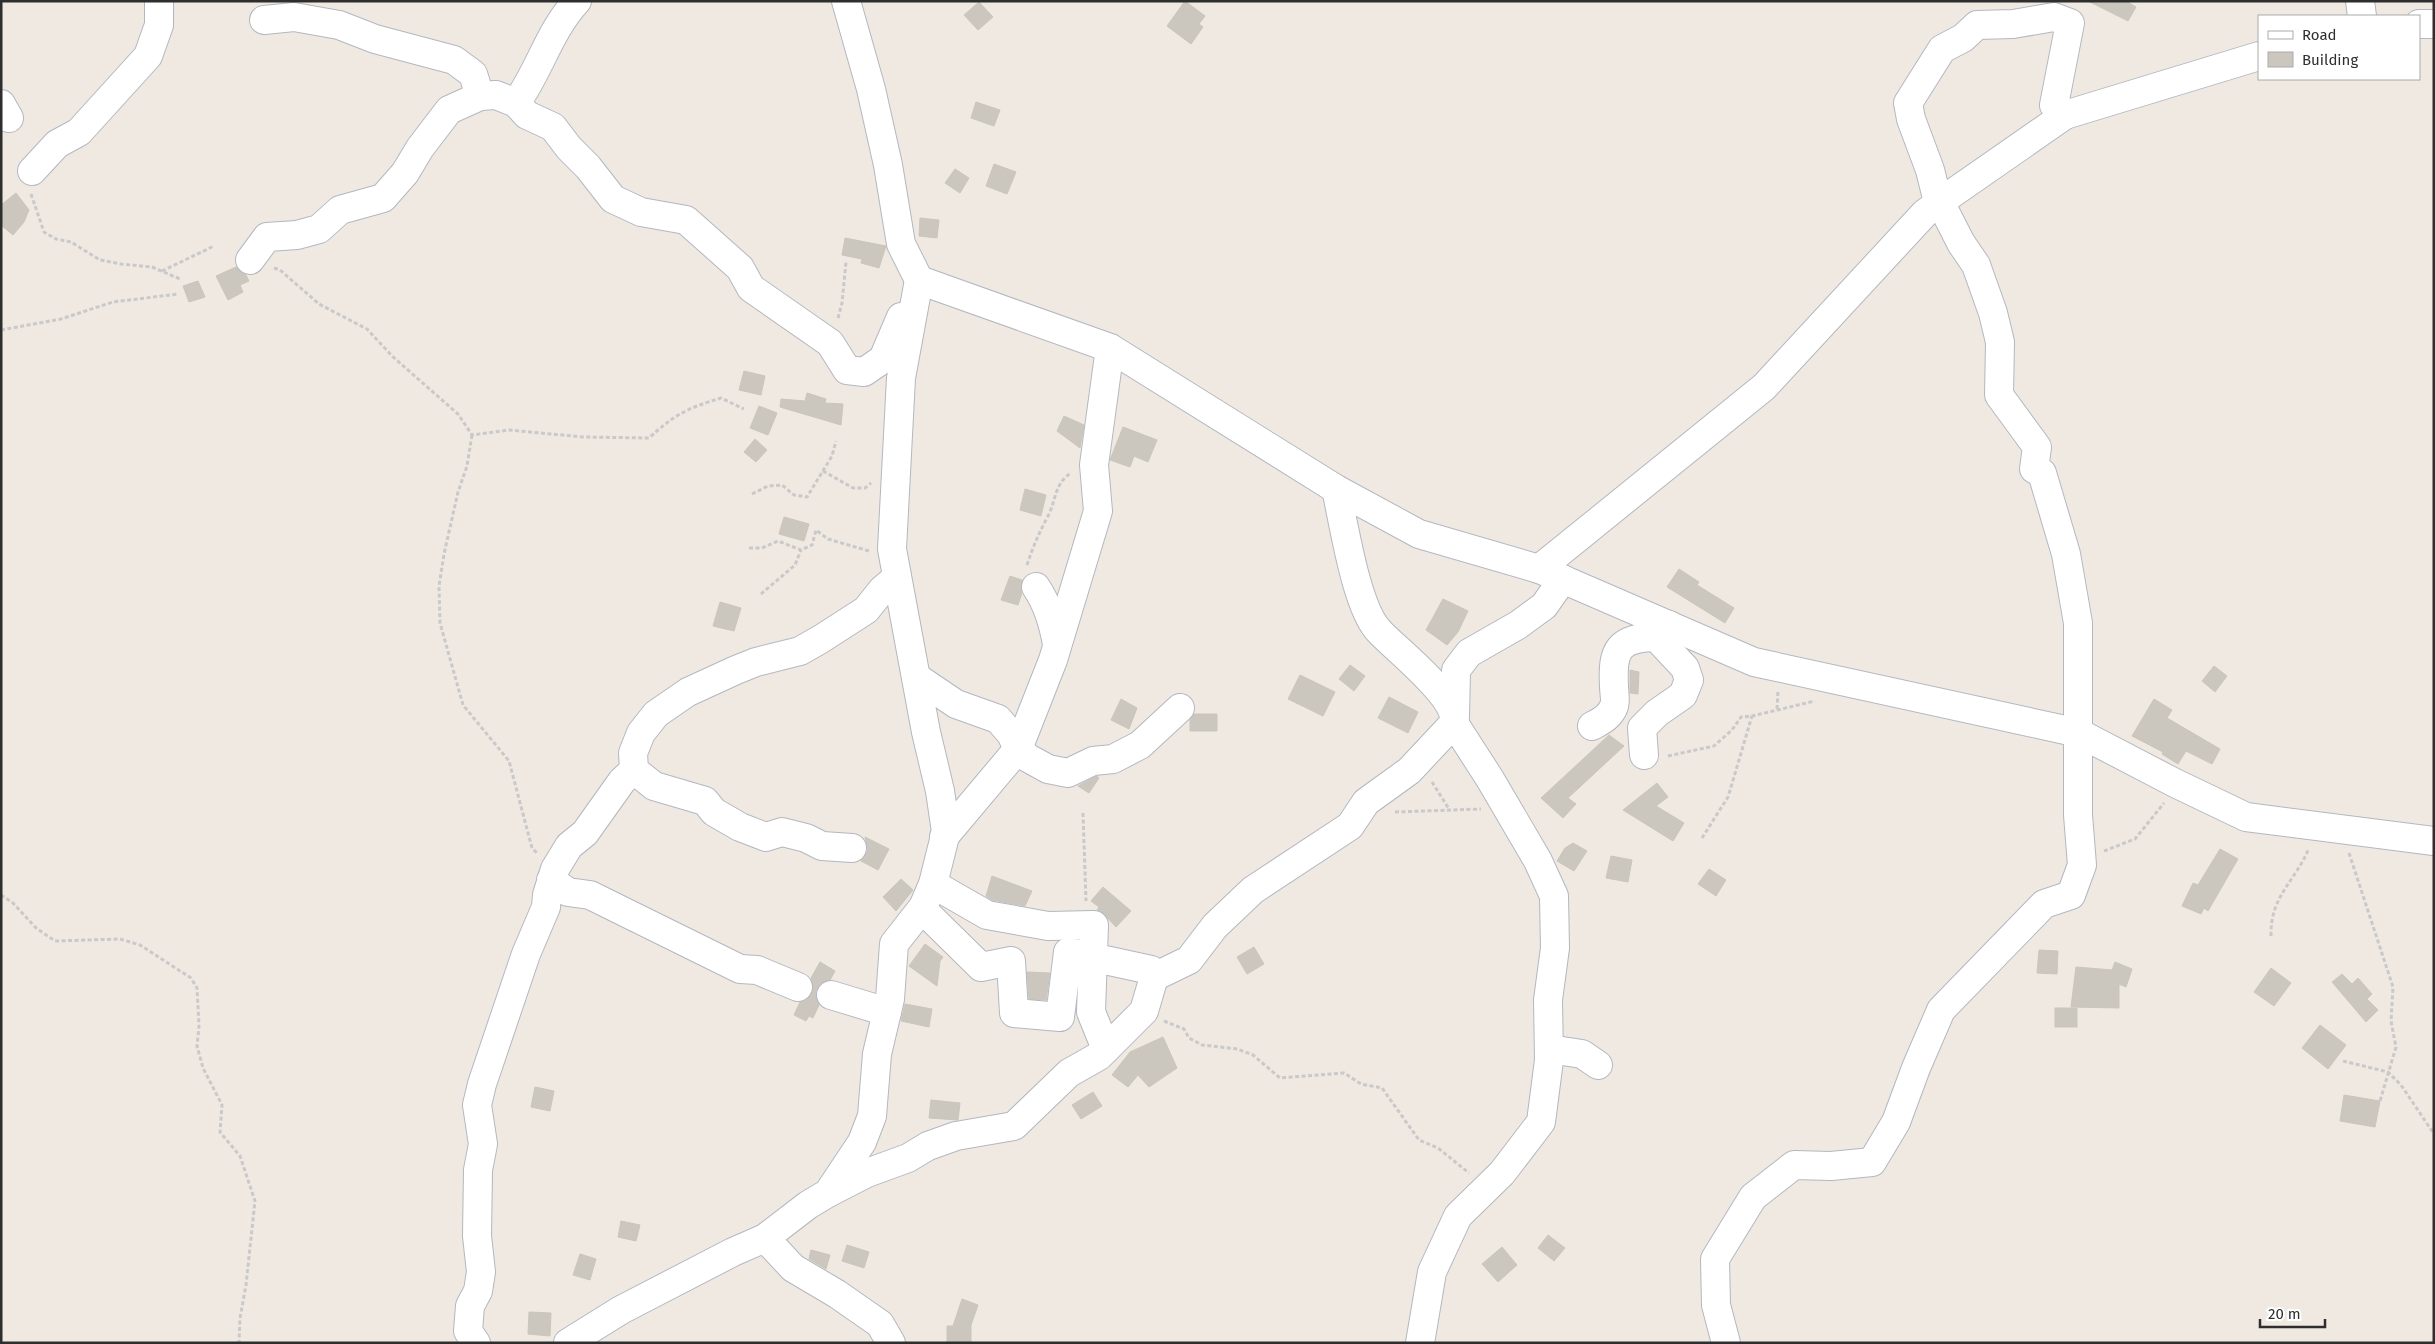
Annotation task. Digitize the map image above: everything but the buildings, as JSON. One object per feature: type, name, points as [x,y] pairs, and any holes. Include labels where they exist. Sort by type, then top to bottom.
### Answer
[{"type":"street","points":[[32,171],[57,144],[79,132],[148,56],[159,25],[159,1]]},
{"type":"street","points":[[516,103],[526,88],[533,70],[548,43],[577,1]]},
{"type":"street","points":[[828,1193],[862,1142],[872,1116],[877,1054],[890,999],[894,944],[922,909],[933,884],[946,832],[940,791],[926,732],[892,549],[901,378],[920,280],[901,244],[888,165],[846,1]]},
{"type":"street","points":[[2360,1],[2362,15]]},
{"type":"street","points":[[1726,1343],[1716,1306],[1715,1259],[1753,1197],[1794,1165],[1831,1166],[1872,1162],[1896,1122],[1916,1068],[1941,1010],[2044,904],[2071,895],[2082,865],[2078,815],[2076,661],[2078,622],[2066,554],[2042,473],[2034,469],[2037,447],[1999,395],[2000,342],[1976,265],[1961,244],[1940,202],[1911,120],[1908,103],[1942,50],[1963,38],[1977,25],[2012,24],[2049,10],[2054,17],[2070,23],[2054,105],[2065,115]]},
{"type":"street","points":[[264,20],[294,17],[339,24],[382,41],[424,50],[454,60],[473,74],[480,96]]},
{"type":"street","points":[[2420,24],[2434,24]]},
{"type":"street","points":[[1154,977],[1189,960],[1215,926],[1252,890],[1350,826],[1366,802],[1409,771],[1454,720],[1456,670],[1469,653],[1518,626],[1544,606],[1551,574],[1764,386],[1925,213],[2065,115],[2258,56]]},
{"type":"street","points":[[250,260],[267,237],[298,236],[319,229],[340,210],[383,198],[405,174],[420,148],[449,110],[480,96],[496,95],[516,103],[527,115],[552,127],[588,167],[613,199],[641,212],[686,220],[740,268],[751,288],[830,343],[847,370],[864,372],[883,359],[898,322],[920,280]]},
{"type":"street","points":[[920,280],[1110,348],[1336,489],[1419,534],[1551,574],[1662,631],[1754,662],[2078,733],[2246,817],[2434,841]]},
{"type":"street","points":[[944,837],[1018,749],[1058,646],[1098,511],[1094,465],[1110,348]]},
{"type":"street","points":[[1336,489],[1362,601],[1377,629],[1424,672],[1452,709],[1454,720],[1538,861],[1554,896],[1556,948],[1548,1000],[1549,1049],[1541,1122],[1502,1173],[1458,1216],[1432,1272],[1420,1343]]},
{"type":"street","points":[[852,848],[822,846],[806,838],[782,832],[766,837],[740,827],[714,812],[705,801],[654,786],[634,770],[633,752],[642,733],[656,714],[688,692],[756,662],[800,651],[866,610],[882,590],[897,577]]},
{"type":"street","points":[[1031,578],[1048,609],[1058,646]]},
{"type":"street","points":[[1592,726],[1609,716],[1615,704],[1613,672],[1616,656],[1625,643],[1662,631]]},
{"type":"street","points":[[1644,755],[1642,728],[1657,713],[1683,695],[1689,680],[1685,668],[1662,631]]},
{"type":"street","points":[[916,677],[956,704],[998,719],[1011,734],[1018,749],[1028,758],[1048,769],[1068,773],[1093,761],[1113,758],[1140,745],[1180,708]]},
{"type":"street","points":[[476,1343],[468,1331],[470,1306],[478,1291],[481,1272],[477,1227],[478,1170],[483,1144],[477,1105],[526,954],[546,907],[553,874],[569,846],[585,832],[622,781],[634,770]]},
{"type":"street","points":[[553,874],[568,892],[590,895],[740,970],[757,970],[798,987]]},
{"type":"street","points":[[933,884],[987,915],[1048,926],[1094,925],[1091,1012],[1106,1049]]},
{"type":"street","points":[[568,1343],[621,1310],[764,1238],[808,1205],[867,1173],[908,1158],[928,1146],[956,1136],[1014,1126],[1070,1073],[1099,1056],[1144,1011],[1154,977],[1151,970],[1068,952],[1060,1017],[1014,1013],[1011,962],[980,967],[922,909]]},
{"type":"street","points":[[831,995],[887,1012]]},
{"type":"street","points":[[1549,1049],[1582,1054],[1598,1065]]},
{"type":"street","points":[[764,1238],[793,1268],[837,1294],[880,1324],[891,1343]]},
{"type":"path","points":[[32,171],[30,192],[44,232],[56,239],[71,242],[100,260],[152,267],[180,279]]},
{"type":"path","points":[[161,271],[214,246]]},
{"type":"path","points":[[250,260],[280,270],[319,304],[367,328],[378,343],[458,414],[472,435],[467,466],[458,492],[443,562],[439,586],[440,623],[463,705],[509,761],[529,829],[532,848],[553,874]]},
{"type":"path","points":[[830,343],[842,303],[846,262]]},
{"type":"path","points":[[1,330],[61,319],[113,302],[178,294]]},
{"type":"path","points":[[472,435],[509,430],[583,437],[649,438],[672,417],[699,404],[721,398],[744,409]]},
{"type":"path","points":[[752,494],[768,486],[782,485],[794,495],[807,497],[823,471],[836,440]]},
{"type":"path","points":[[1031,578],[1034,541],[1050,511],[1055,492],[1064,477],[1077,469],[1094,465]]},
{"type":"path","points":[[823,471],[854,488],[865,488],[881,473],[896,466]]},
{"type":"path","points":[[761,594],[794,565],[801,550],[812,545],[816,530],[828,539],[872,552],[892,549]]},
{"type":"path","points":[[749,548],[762,548],[778,540],[801,550]]},
{"type":"path","points":[[1644,755],[1674,756],[1714,746],[1732,730],[1740,717],[1752,716],[1824,698]]},
{"type":"path","points":[[1702,838],[1728,797],[1752,716]]},
{"type":"path","points":[[1431,778],[1442,801],[1449,809]]},
{"type":"path","points":[[2081,857],[2094,855],[2135,839],[2154,817],[2175,783]]},
{"type":"path","points":[[1354,819],[1379,813],[1481,809],[1506,806]]},
{"type":"path","points":[[1083,813],[1084,885],[1087,908],[1094,925]]},
{"type":"path","points":[[2271,936],[2271,919],[2275,905],[2303,864],[2311,844],[2314,826]]},
{"type":"path","points":[[2340,829],[2393,987],[2391,1021],[2396,1047],[2380,1101]]},
{"type":"path","points":[[1,895],[13,903],[36,928],[54,941],[120,939],[140,945],[191,978],[197,988],[199,1026],[197,1046],[203,1068],[222,1105],[220,1132],[240,1156],[255,1201],[247,1277],[240,1318],[239,1343]]},
{"type":"path","points":[[1144,1011],[1184,1029],[1189,1038],[1202,1045],[1236,1049],[1253,1055],[1280,1078],[1344,1073],[1361,1084],[1382,1088],[1419,1140],[1438,1148],[1486,1189]]},
{"type":"path","points":[[2343,1061],[2388,1072],[2401,1086],[2434,1134]]}]
